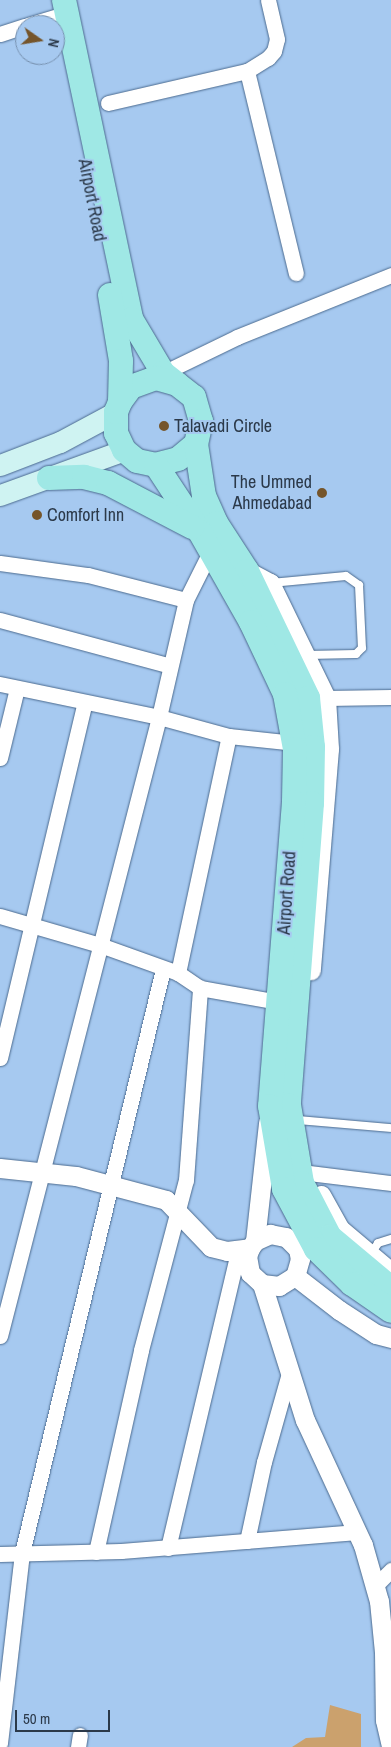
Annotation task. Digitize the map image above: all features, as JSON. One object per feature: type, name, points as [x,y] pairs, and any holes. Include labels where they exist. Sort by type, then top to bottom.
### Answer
[{"type":"main road","name":"Airport Road","points":[[57,6],[130,318],[170,378]]},
{"type":"main road","name":"Airport Road","points":[[57,6],[107,274],[121,361],[118,407]]},
{"type":"main road","points":[[0,465],[60,442],[118,407],[131,387],[156,378],[170,378],[194,397],[201,422],[196,444],[178,459],[156,465],[137,460],[124,450],[116,432],[118,407]]},
{"type":"main road","name":"Airport Road","points":[[196,444],[204,496],[216,522],[247,571],[308,698],[313,747],[312,803],[289,1105],[302,1183],[330,1237],[391,1288]]},
{"type":"main road","points":[[0,495],[124,450]]},
{"type":"main road","name":"Airport Road","points":[[156,465],[205,541],[251,622],[285,694],[294,743],[294,802],[270,1106],[284,1188],[299,1236],[316,1249],[352,1284],[391,1311]]},
{"type":"main road","points":[[49,478],[84,477],[108,483],[205,541]]},
{"type":"street","points":[[108,103],[247,71],[274,51],[277,39],[268,0]]},
{"type":"street","points":[[42,15],[57,6]]},
{"type":"street","points":[[0,34],[15,29]]},
{"type":"street","points":[[247,71],[296,273]]},
{"type":"street","points":[[170,378],[237,337],[391,274]]},
{"type":"street","points":[[0,1336],[159,717],[186,600],[205,541]]},
{"type":"street","points":[[0,563],[88,575],[186,600]]},
{"type":"street","points":[[247,571],[270,583],[307,655],[326,698],[329,749],[299,1120],[308,1173],[340,1229],[370,1257],[391,1272]]},
{"type":"street","points":[[0,620],[170,666]]},
{"type":"street","points":[[0,684],[159,717],[229,736],[294,743]]},
{"type":"street","points":[[0,758],[17,688]]},
{"type":"street","points":[[326,698],[391,697]]},
{"type":"street","points":[[0,1058],[85,702]]},
{"type":"street","points":[[178,973],[229,736]]},
{"type":"street","points":[[0,916],[100,945],[162,969],[178,973],[200,988],[278,1002]]},
{"type":"street","points":[[0,1743],[22,1554],[162,969]]},
{"type":"street","points":[[96,1552],[141,1350],[170,1233],[186,1180],[200,988]]},
{"type":"street","points":[[168,1548],[247,1247],[270,1106]]},
{"type":"street","points":[[0,1168],[42,1171],[110,1184],[166,1200],[178,1210],[211,1247],[247,1247],[270,1234],[299,1236],[300,1258],[294,1276],[279,1286],[262,1284]]},
{"type":"street","points":[[308,1173],[391,1183]]},
{"type":"street","points":[[247,1247],[250,1273],[262,1284],[305,1420],[357,1532],[375,1586],[388,1687],[382,1747]]},
{"type":"street","points":[[294,1276],[384,1336],[391,1350]]},
{"type":"street","points":[[246,1541],[264,1462],[289,1373]]},
{"type":"street","points":[[0,1554],[168,1548],[357,1532]]},
{"type":"street","points":[[375,1586],[391,1570]]},
{"type":"street","points":[[385,1720],[391,1747]]},
{"type":"lane","points":[[270,583],[346,576],[360,584],[362,648],[356,654],[307,655]]},
{"type":"lane","points":[[299,1120],[391,1128]]},
{"type":"lane","points":[[370,1257],[378,1243],[391,1239]]},
{"type":"shaded area","points":[[330,1705],[361,1714],[361,1747],[292,1747],[306,1738],[325,1737]]},
{"type":"place","name":"Talavadi Circle","points":[[164,426]]},
{"type":"place","name":"The Ummed Ahmedabad","points":[[322,493]]},
{"type":"place","name":"Comfort Inn","points":[[37,515]]}]
